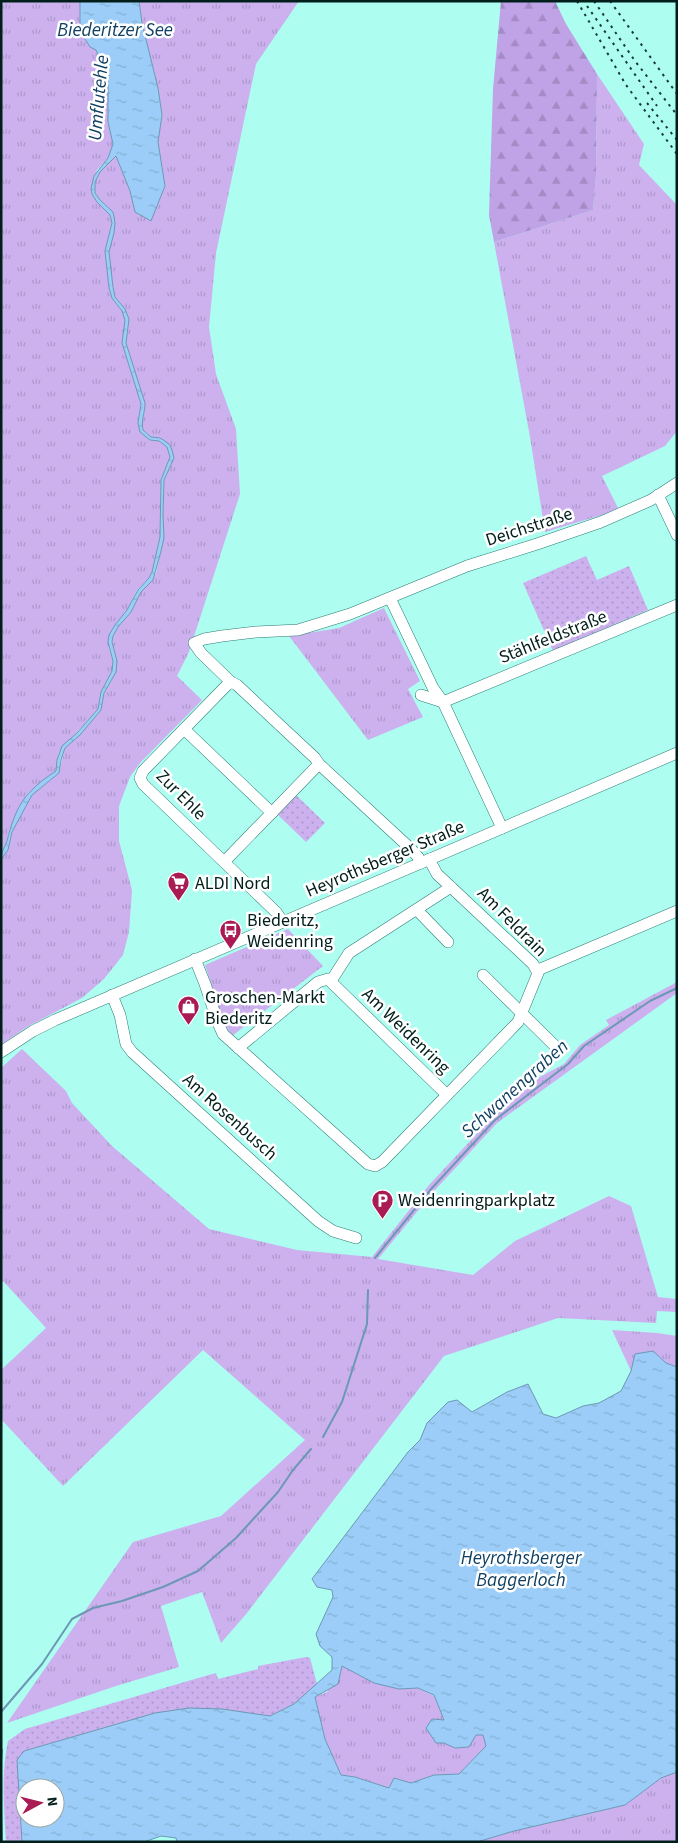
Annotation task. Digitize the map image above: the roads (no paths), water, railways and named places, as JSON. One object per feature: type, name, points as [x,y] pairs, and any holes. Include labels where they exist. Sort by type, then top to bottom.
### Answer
[{"type":"street","name":"Deichstraße","points":[[231,682],[201,653],[194,643],[222,636],[308,628],[350,614],[467,566],[600,522],[658,495],[677,483]]},
{"type":"street","points":[[658,495],[677,535]]},
{"type":"street","points":[[390,598],[433,688],[443,702],[502,828]]},
{"type":"street","name":"Stählfeldstraße","points":[[443,702],[677,605]]},
{"type":"street","points":[[231,682],[237,685],[418,857],[425,861]]},
{"type":"street","name":"Zur Ehle","points":[[231,682],[144,771],[140,778],[143,784],[276,912],[283,922]]},
{"type":"street","points":[[421,695],[443,702]]},
{"type":"street","points":[[184,729],[272,813]]},
{"type":"street","name":"Heyrothsberger Straße","points":[[1,1052],[41,1027],[112,995],[677,753]]},
{"type":"street","points":[[224,862],[319,764]]},
{"type":"street","name":"Am Feldrain","points":[[425,861],[538,970],[538,976],[518,1022],[447,1095]]},
{"type":"street","name":"Am Feldrain","points":[[331,981],[349,953],[451,887]]},
{"type":"street","points":[[417,910],[448,942]]},
{"type":"street","points":[[538,970],[677,911]]},
{"type":"street","name":"Am Weidenring","points":[[195,959],[223,1034],[372,1166],[382,1162],[447,1095],[331,981]]},
{"type":"street","points":[[483,975],[554,1045]]},
{"type":"street","points":[[238,1048],[319,981],[325,979],[331,981]]},
{"type":"street","name":"Am Rosenbusch","points":[[112,995],[120,1015],[126,1044],[132,1052],[318,1221],[333,1231],[356,1238]]},
{"type":"water","name":"Biederitzer See","points":[[80,1],[139,1],[142,23],[158,88],[162,115],[158,142],[165,186],[151,221],[135,212],[130,191],[116,156],[100,172],[95,182],[95,193],[113,212],[114,233],[109,252],[113,287],[115,297],[125,309],[129,319],[126,343],[145,403],[142,423],[143,430],[151,437],[160,438],[170,445],[174,458],[164,480],[164,538],[153,580],[141,592],[131,612],[113,636],[112,642],[117,661],[116,672],[104,693],[101,710],[80,735],[65,748],[59,773],[32,795],[12,832],[8,850],[1,859],[13,821],[22,801],[37,785],[56,771],[57,760],[62,746],[77,733],[98,709],[101,692],[112,671],[113,661],[108,642],[109,635],[152,572],[160,537],[161,480],[170,457],[167,447],[159,441],[150,440],[140,432],[138,423],[141,404],[122,343],[125,320],[122,311],[112,298],[109,288],[105,251],[112,223],[110,215],[97,202],[91,189],[94,176],[108,158],[113,144],[108,122],[108,80],[96,50],[90,47],[80,31]]},
{"type":"water","name":"Heyrothsberger Baggerloch","points":[[653,1351],[666,1363],[677,1367],[677,1772],[661,1778],[625,1805],[514,1831],[477,1842],[177,1842],[176,1838],[161,1836],[144,1842],[22,1842],[21,1828],[65,1828],[65,1778],[18,1778],[17,1760],[24,1751],[155,1713],[189,1708],[222,1709],[270,1716],[294,1704],[332,1670],[332,1657],[320,1646],[316,1634],[333,1597],[332,1590],[317,1587],[312,1579],[408,1452],[420,1440],[427,1423],[448,1402],[457,1400],[472,1412],[507,1392],[528,1384],[543,1414],[556,1418],[583,1406],[599,1403],[621,1391],[631,1371],[635,1354]],"holes":[[[342,1666],[374,1683],[399,1689],[418,1688],[434,1695],[444,1720],[432,1719],[426,1728],[436,1743],[444,1743],[455,1748],[469,1747],[476,1735],[483,1735],[486,1746],[459,1774],[434,1775],[411,1783],[394,1778],[389,1788],[355,1777],[341,1775],[325,1739],[315,1697],[338,1684]]]},
{"type":"waterway","name":"Schwanengraben","points":[[375,1258],[432,1188],[495,1120],[568,1064],[584,1046],[650,1001],[677,988]]},
{"type":"waterway","name":"Schwanengraben","points":[[323,1437],[342,1402],[367,1324],[368,1290]]},
{"type":"waterway","name":"Schwanengraben","points":[[1,1712],[42,1664],[72,1619],[93,1608],[122,1601],[163,1587],[198,1571],[236,1538],[278,1492],[311,1449]]},
{"type":"waterway","name":"Schwanengraben","points":[[1,1760],[2,1750]]},
{"type":"waterway","name":"Schwanengraben","points":[[1,1809],[2,1842]]},
{"type":"railway","points":[[577,1],[626,85],[677,154]]},
{"type":"railway","points":[[594,1],[635,61],[677,115]]},
{"type":"railway","points":[[610,1],[677,94]]},
{"type":"railway","points":[[587,6],[657,106]]},
{"type":"railway","points":[[647,103],[677,140]]},
{"type":"place","name":"ALDI Nord","points":[[179,902]]},
{"type":"place","name":"Biederitz, Weidenring","points":[[231,949]]},
{"type":"place","name":"Groschen-Markt Biederitz","points":[[189,1026]]},
{"type":"place","name":"Weidenringparkplatz","points":[[382,1219]]},
{"type":"water label","name":"Umflutehle","points":[[99,98]]}]
